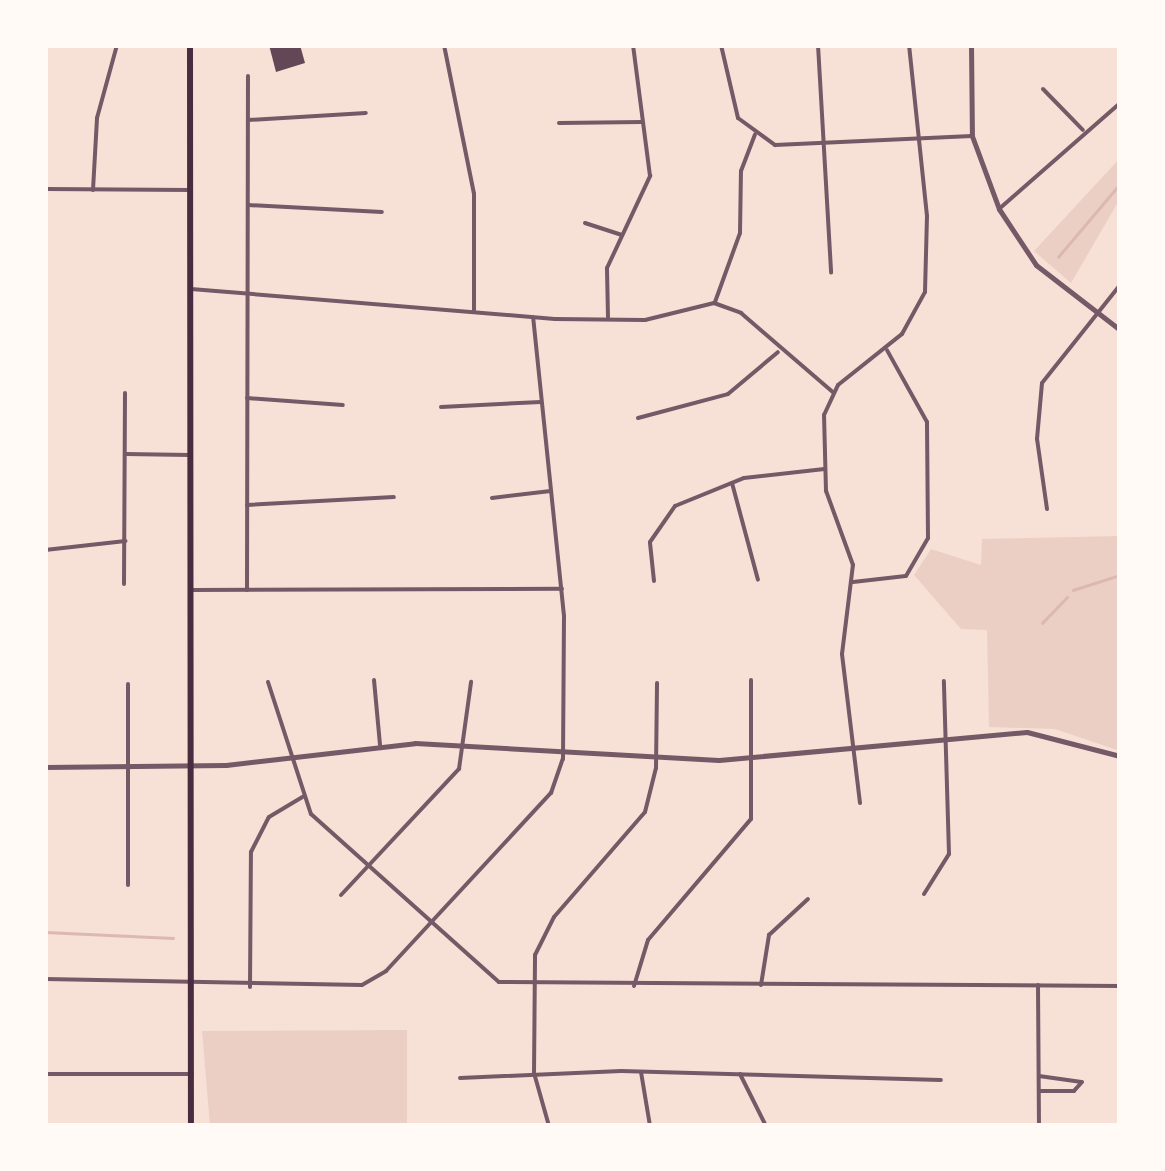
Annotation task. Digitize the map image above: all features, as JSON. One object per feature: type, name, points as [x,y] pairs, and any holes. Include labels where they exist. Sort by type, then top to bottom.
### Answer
[{"type":"main road","points":[[190,45],[190,1126]]},
{"type":"street","points":[[93,190],[97,118],[117,45]]},
{"type":"street","points":[[444,45],[474,194],[474,310]]},
{"type":"street","points":[[608,319],[607,268],[649,185],[633,45]]},
{"type":"street","points":[[721,45],[730,104],[755,135],[792,148],[972,136]]},
{"type":"street","points":[[818,45],[831,146],[831,273]]},
{"type":"street","points":[[860,803],[842,628],[852,582],[824,469],[832,392],[886,348],[925,292],[909,45]]},
{"type":"street","points":[[971,45],[972,136],[998,209],[1036,266],[1120,330]]},
{"type":"street","points":[[248,76],[248,590]]},
{"type":"street","points":[[1042,90],[1083,130]]},
{"type":"street","points":[[998,209],[1030,190],[1083,130],[1120,103]]},
{"type":"street","points":[[248,120],[366,113]]},
{"type":"street","points":[[559,123],[642,122]]},
{"type":"street","points":[[714,303],[740,233],[741,171],[755,135]]},
{"type":"street","points":[[45,189],[190,190]]},
{"type":"street","points":[[248,205],[382,212]]},
{"type":"street","points":[[585,223],[621,234]]},
{"type":"street","points":[[1047,508],[1040,391],[1120,286]]},
{"type":"street","points":[[190,289],[248,289],[367,310],[474,310],[533,318],[608,319],[714,303],[740,313],[778,352],[832,392]]},
{"type":"street","points":[[45,979],[191,988],[362,984],[429,925],[551,794],[563,752],[562,589],[533,318]]},
{"type":"street","points":[[852,582],[898,580],[928,538],[928,422],[886,348]]},
{"type":"street","points":[[638,418],[738,390],[778,352]]},
{"type":"street","points":[[124,584],[125,393]]},
{"type":"street","points":[[248,398],[343,405]]},
{"type":"street","points":[[441,408],[542,402]]},
{"type":"street","points":[[125,454],[190,455]]},
{"type":"street","points":[[654,581],[650,542],[666,513],[732,481],[824,469]]},
{"type":"street","points":[[732,481],[758,580]]},
{"type":"street","points":[[492,498],[551,491]]},
{"type":"street","points":[[248,505],[394,497]]},
{"type":"street","points":[[45,550],[124,541]]},
{"type":"street","points":[[190,590],[562,589]]},
{"type":"street","points":[[374,680],[380,746]]},
{"type":"street","points":[[634,986],[648,940],[747,828],[756,758],[750,680]]},
{"type":"street","points":[[268,682],[294,757],[302,797],[368,868],[488,977],[533,986],[1120,986]]},
{"type":"street","points":[[342,895],[459,769],[471,682]]},
{"type":"street","points":[[548,1126],[534,1073],[533,986],[547,926],[638,825],[656,760],[657,682]]},
{"type":"street","points":[[924,894],[949,854],[944,682]]},
{"type":"street","points":[[128,684],[132,764],[128,884]]},
{"type":"street","points":[[45,767],[190,765],[380,746],[463,744],[656,760],[756,758],[946,734],[1052,734],[1120,756]]},
{"type":"street","points":[[250,987],[251,852],[269,817],[302,797]]},
{"type":"street","points":[[761,985],[769,935],[808,898]]},
{"type":"street","points":[[1038,985],[1039,1126]]},
{"type":"street","points":[[641,1071],[650,1126]]},
{"type":"street","points":[[460,1078],[641,1071],[941,1080]]},
{"type":"street","points":[[45,1074],[192,1074]]},
{"type":"street","points":[[740,1074],[766,1126]]},
{"type":"street","points":[[1039,1076],[1082,1082],[1074,1091],[1039,1091]]},
{"type":"shaded area","points":[[1120,158],[1120,199],[1071,283],[1034,251]]},
{"type":"shaded area","points":[[1120,536],[1120,751],[1055,729],[989,727],[987,630],[961,629],[914,575],[931,549],[981,565],[982,539]]},
{"type":"shaded area","points":[[407,1030],[407,1126],[210,1126],[202,1031]]},
{"type":"building","points":[[269,45],[300,45],[305,63],[276,72]]},
{"type":"waterway","points":[[1058,257],[1120,184]]},
{"type":"waterway","points":[[1073,590],[1120,575]]},
{"type":"waterway","points":[[1042,623],[1067,597]]},
{"type":"waterway","points":[[45,932],[173,938]]}]
